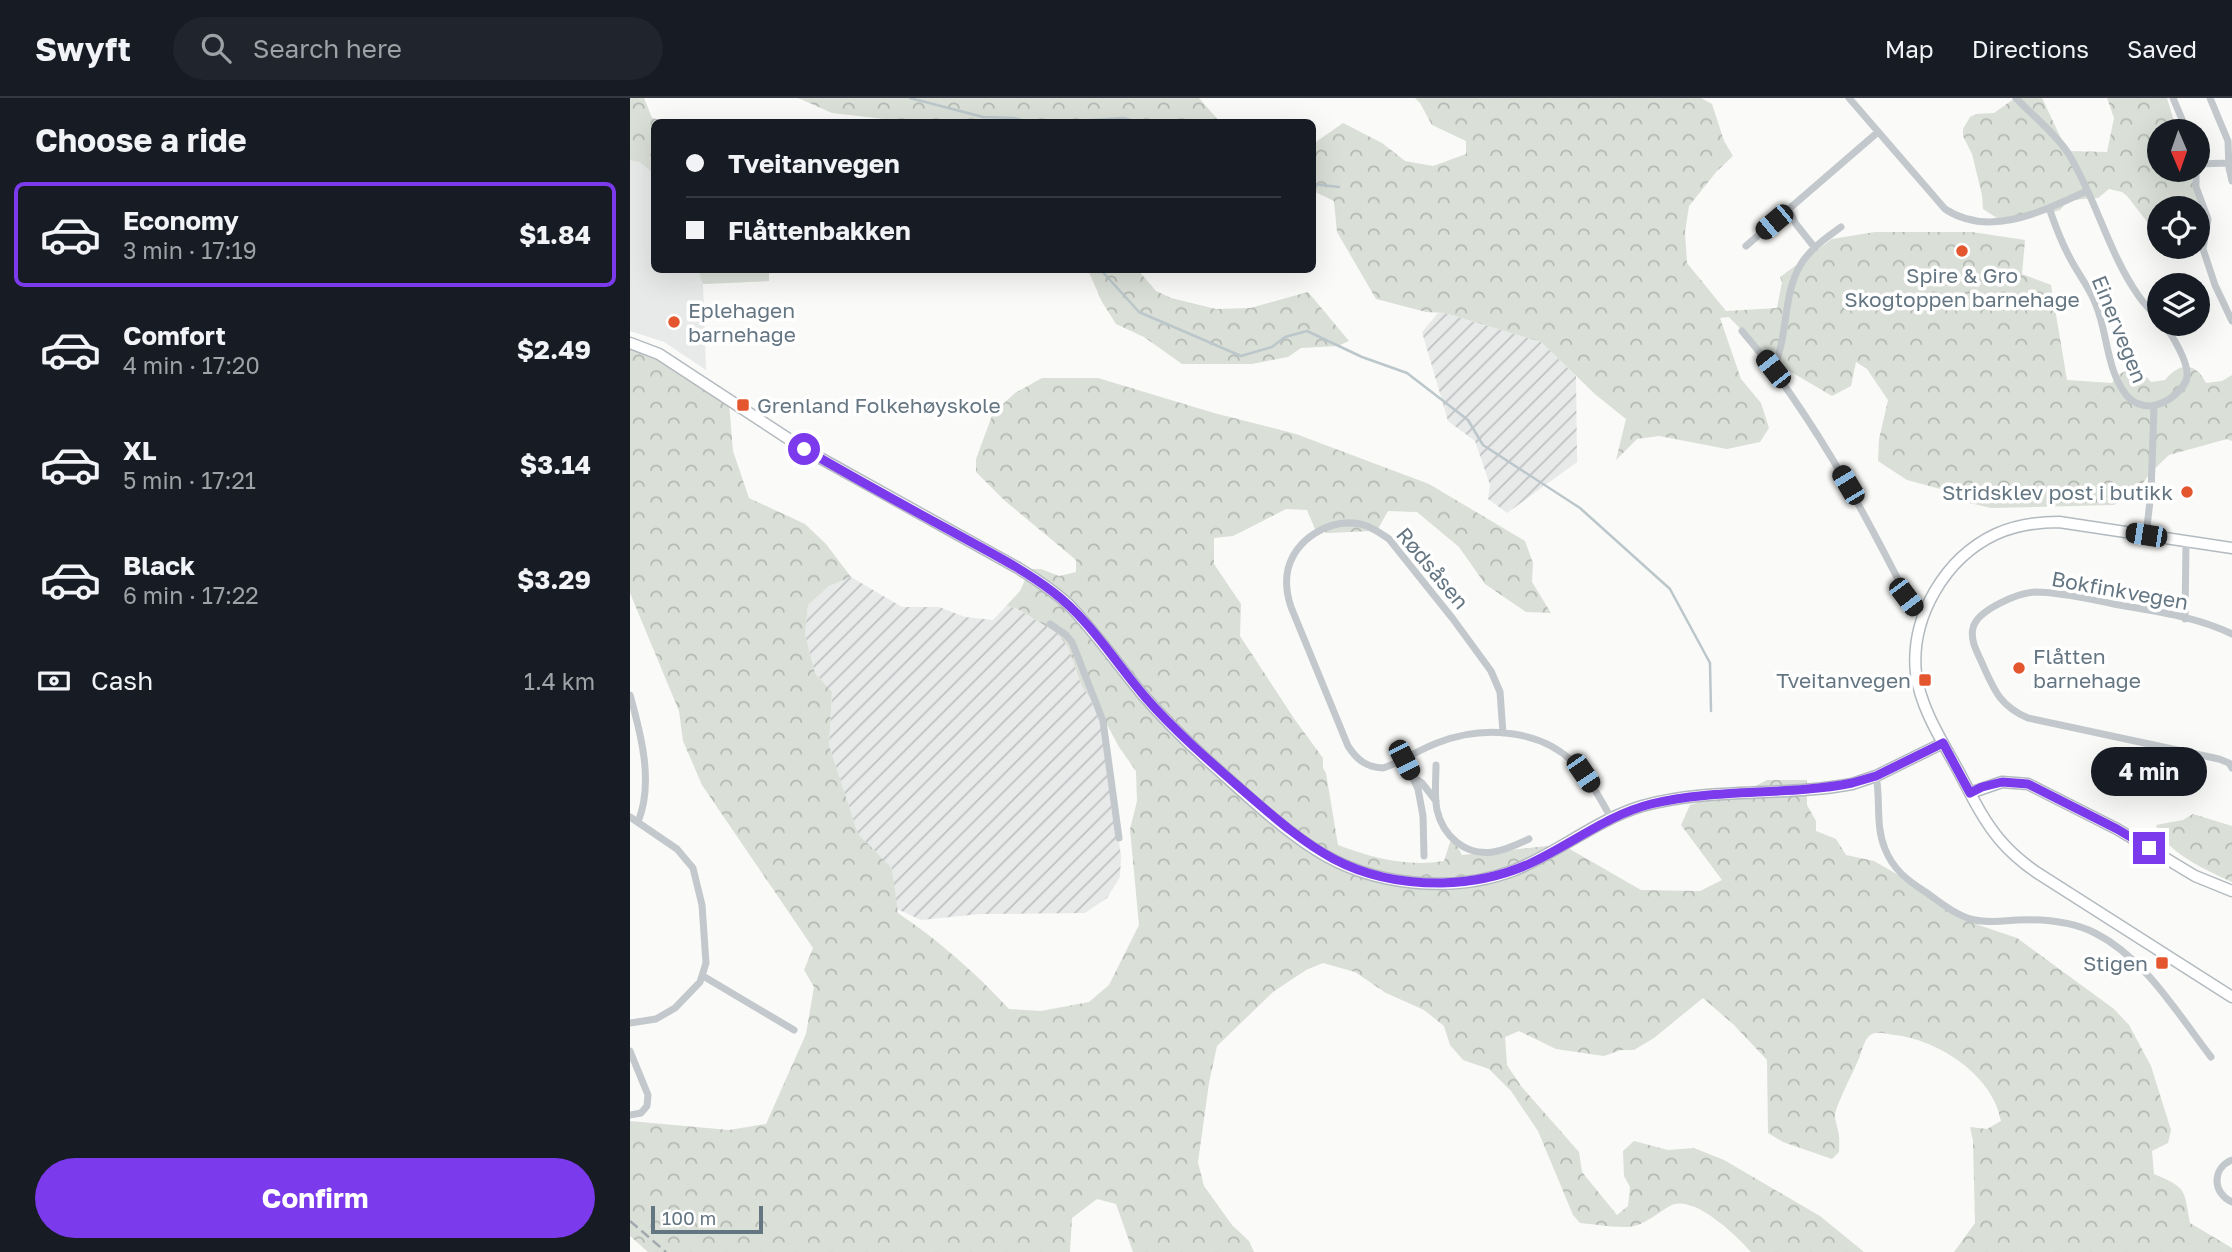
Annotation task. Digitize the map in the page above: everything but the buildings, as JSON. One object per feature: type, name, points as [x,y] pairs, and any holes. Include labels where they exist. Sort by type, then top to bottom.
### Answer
[{"type":"main road","points":[[630,343],[659,354],[774,431],[1018,568],[1055,593],[1092,631],[1143,695],[1181,735],[1296,836],[1336,861],[1369,873],[1400,880],[1442,883],[1497,876],[1533,862],[1611,818],[1640,807],[1677,799],[1840,786],[1876,776],[1943,743]]},
{"type":"main road","points":[[2232,548],[2059,522],[2011,528],[1988,538],[1960,559],[1938,586],[1923,614],[1916,643],[1916,676],[1928,713],[1970,793],[1998,838],[2023,863],[2232,997]]},
{"type":"main road","points":[[1970,793],[2002,782],[2028,784],[2117,829],[2194,876],[2232,891]]},
{"type":"street","points":[[1849,98],[1951,214],[1992,222],[2015,219],[2087,191]]},
{"type":"street","points":[[2016,98],[2055,135],[2068,153],[2125,273],[2138,296],[2147,305]]},
{"type":"street","points":[[2173,98],[2183,119]]},
{"type":"street","points":[[2210,98],[2228,141],[2228,163],[2232,181]]},
{"type":"street","points":[[1746,246],[1878,132]]},
{"type":"street","points":[[2210,164],[2228,163]]},
{"type":"street","points":[[2196,182],[2208,219],[2203,249],[2215,285],[2228,301],[2232,321]]},
{"type":"street","name":"Einervegen","points":[[2049,208],[2069,256],[2097,307],[2110,359],[2126,395],[2137,404],[2154,406],[2151,493],[2146,535]]},
{"type":"street","points":[[1789,210],[1796,224],[1815,248]]},
{"type":"street","points":[[1773,369],[1782,348],[1794,279],[1800,265],[1815,248],[1841,227]]},
{"type":"street","points":[[1742,331],[1773,369],[1808,420],[1859,503],[1906,597],[1915,609],[1923,614]]},
{"type":"street","points":[[2154,406],[2174,395],[2184,385],[2187,377],[2179,350],[2170,336]]},
{"type":"street","name":"Rødsåsen","points":[[1503,733],[1500,692],[1491,671],[1389,539],[1361,524],[1348,523],[1325,528],[1309,537],[1298,548],[1288,571],[1286,592],[1290,607],[1354,756],[1366,765],[1383,768],[1435,743],[1450,739],[1503,733],[1519,734],[1547,744],[1573,761],[1595,790],[1611,818]]},
{"type":"street","points":[[2185,619],[2186,542]]},
{"type":"street","name":"Bokfinkvegen","points":[[2232,634],[2185,619],[2070,596],[2034,592],[2011,598],[1987,610],[1975,622],[1972,630],[1974,643],[1999,697],[2016,713],[2028,718],[2219,759],[2229,763],[2232,768]]},
{"type":"street","points":[[1049,624],[1072,642],[1103,721],[1119,838]]},
{"type":"street","points":[[630,695],[637,719],[645,773],[646,797],[638,822]]},
{"type":"street","points":[[1404,760],[1418,789],[1423,816],[1424,856]]},
{"type":"street","points":[[1436,765],[1436,801],[1442,824],[1460,845],[1482,853],[1495,852],[1529,839]]},
{"type":"street","points":[[1876,776],[1882,841],[1890,860],[1902,876],[1944,905],[1974,920],[2042,920],[2068,924],[2112,942],[2142,968],[2211,1057]]},
{"type":"street","points":[[1413,777],[1422,783],[1436,801]]},
{"type":"street","points":[[630,817],[677,849],[693,868],[702,905],[706,958],[704,976],[684,1002],[656,1019],[630,1023]]},
{"type":"street","points":[[704,976],[794,1030]]},
{"type":"street","points":[[630,1051],[648,1102],[641,1113],[630,1115]]},
{"type":"street","points":[[2232,1160],[2221,1166],[2217,1176],[2220,1193],[2232,1202]]},
{"type":"shaded area","name":"Grenland Folkehøyskole","points":[[651,131],[651,273],[769,273],[769,281],[703,284],[706,370],[664,342],[630,331],[630,143]]},
{"type":"shaded area","points":[[1438,313],[1541,342],[1576,376],[1577,462],[1507,513],[1488,499],[1490,485],[1475,441],[1448,421],[1422,332]]},
{"type":"shaded area","points":[[851,577],[902,607],[939,607],[965,617],[993,620],[1006,606],[1016,608],[1057,633],[1068,647],[1082,687],[1089,695],[1103,730],[1121,856],[1120,877],[1107,898],[1085,913],[980,914],[921,920],[897,909],[892,868],[858,834],[829,745],[832,692],[815,673],[805,634],[808,605],[829,586]]},
{"type":"green space","points":[[630,98],[644,98],[652,118],[656,119],[651,119],[651,171],[640,162],[630,160]]},
{"type":"green space","points":[[798,98],[1199,98],[1217,119],[884,119],[832,113]]},
{"type":"green space","points":[[1415,98],[1701,98],[1712,104],[1724,141],[1733,156],[1717,171],[1689,206],[1685,232],[1687,263],[1726,311],[1777,308],[1782,282],[1780,277],[1832,239],[1875,232],[1972,232],[2025,240],[2022,274],[2051,285],[2067,380],[2112,383],[2116,377],[2131,370],[2141,373],[2151,382],[2165,380],[2176,370],[2187,367],[2197,371],[2206,383],[2222,381],[2232,375],[2232,441],[2227,439],[2169,455],[2150,473],[2136,493],[2114,505],[1991,508],[1961,501],[1944,490],[1907,480],[1878,461],[1879,439],[1888,400],[1867,369],[1856,362],[1851,386],[1832,396],[1786,369],[1777,367],[1729,317],[1720,318],[1741,379],[1761,403],[1769,428],[1760,442],[1727,449],[1659,436],[1637,439],[1616,460],[1626,419],[1596,395],[1541,342],[1445,313],[1426,312],[1376,299],[1337,232],[1334,201],[1316,192],[1316,142],[1343,123],[1382,143],[1405,161],[1433,166],[1466,154],[1466,141],[1432,125]]},
{"type":"green space","points":[[2015,98],[2042,98],[2067,151],[2107,152],[2114,118],[2107,98],[2167,98],[2173,119],[2147,119],[2147,182],[2193,182],[2197,196],[2147,196],[2147,222],[2127,196],[2109,189],[2098,198],[2069,200],[2060,210],[2054,212],[2000,220],[1983,209],[1972,154],[1963,136],[1963,129],[1970,117],[1994,113]]},
{"type":"green space","points":[[699,273],[769,273],[769,281],[703,284]]},
{"type":"green space","points":[[1089,273],[1141,273],[1156,291],[1171,298],[1216,309],[1250,308],[1308,292],[1349,341],[1338,346],[1301,348],[1288,357],[1252,364],[1182,364],[1144,337],[1116,324],[1102,302]]},
{"type":"green space","points":[[630,347],[652,351],[729,403],[733,451],[749,498],[805,524],[826,544],[851,577],[829,586],[808,605],[805,634],[815,673],[832,692],[829,745],[858,834],[892,868],[898,913],[956,958],[1009,1009],[1041,1011],[1089,1002],[1109,985],[1139,925],[1130,829],[1137,801],[1136,771],[1119,747],[1098,708],[1082,687],[1068,647],[1057,633],[1016,608],[1006,606],[1020,591],[1030,569],[1041,569],[1059,576],[1076,572],[1076,560],[1004,500],[976,472],[976,459],[993,413],[1015,393],[1042,378],[1098,378],[1214,413],[1296,434],[1429,484],[1525,541],[1533,563],[1532,582],[1551,613],[1526,612],[1485,584],[1459,547],[1417,512],[1388,511],[1378,529],[1372,531],[1328,533],[1315,529],[1307,510],[1286,509],[1233,536],[1214,538],[1214,564],[1241,604],[1240,636],[1323,758],[1338,845],[1377,857],[1417,863],[1444,861],[1452,836],[1462,855],[1547,846],[1568,848],[1641,890],[1700,891],[1722,880],[1681,825],[1690,805],[1709,799],[1731,799],[1767,780],[1807,780],[1807,805],[1816,821],[1816,831],[1836,839],[1846,855],[1874,861],[1926,891],[1958,918],[2017,938],[2114,1009],[2129,1025],[2151,1066],[2171,1130],[2168,1143],[2152,1151],[2154,1174],[2173,1183],[2182,1191],[2190,1223],[2232,1248],[2232,1252],[1954,1252],[1975,1223],[1973,1141],[1970,1127],[1987,1129],[2001,1121],[1996,1104],[1975,1075],[1945,1052],[1929,1044],[1895,1035],[1872,1034],[1864,1043],[1836,1110],[1839,1152],[1832,1159],[1783,1142],[1768,1133],[1767,1060],[1734,1025],[1703,998],[1654,1038],[1634,1050],[1621,1050],[1604,1056],[1556,1049],[1519,1031],[1505,1037],[1507,1065],[1521,1086],[1579,1152],[1582,1172],[1617,1215],[1628,1206],[1630,1187],[1624,1176],[1623,1151],[1634,1141],[1668,1150],[1694,1148],[1724,1160],[1820,1216],[1864,1252],[1751,1252],[1715,1219],[1703,1211],[1681,1203],[1629,1227],[1580,1223],[1573,1215],[1538,1131],[1511,1091],[1489,1069],[1463,1060],[1450,1045],[1444,1026],[1424,1010],[1386,993],[1355,972],[1323,963],[1306,970],[1273,992],[1217,1046],[1198,1162],[1204,1186],[1232,1225],[1249,1241],[1254,1252],[1133,1252],[1116,1204],[1097,1199],[1072,1218],[1070,1252],[648,1252],[630,1236],[630,1121],[729,1130],[766,1124],[806,1034],[814,987],[804,970],[813,948],[702,785],[683,741],[679,711],[630,593]]},
{"type":"green space","points":[[2193,814],[2232,826],[2232,882],[2177,852],[2161,835],[2156,825],[2183,820]]},
{"type":"waterway","points":[[910,98],[983,117],[1018,119]]},
{"type":"waterway","points":[[1108,119],[1127,119]]},
{"type":"waterway","points":[[1316,184],[1339,187]]},
{"type":"waterway","points":[[1104,273],[1139,312],[1241,356],[1272,347],[1285,337],[1307,331],[1362,357],[1407,373],[1468,420],[1483,445],[1580,508],[1670,589],[1710,663],[1711,711]]},
{"type":"railway","points":[[630,1221],[666,1252]]},
{"type":"place","name":"Spire & Gro Skogtoppen barnehage","points":[[1962,251]]},
{"type":"place","name":"Eplehagen barnehage","points":[[674,322]]},
{"type":"place","name":"Grenland Folkehøyskole","points":[[743,405]]},
{"type":"place","name":"Stridsklev post i butikk","points":[[2187,492]]},
{"type":"place","name":"Flåtten barnehage","points":[[2019,668]]},
{"type":"place","name":"Tveitanvegen","points":[[1925,680]]},
{"type":"place","name":"Stigen","points":[[2162,963]]},
{"type":"route","points":[[804,449],[1018,568],[1055,593],[1092,631],[1143,695],[1212,764],[1307,844],[1325,856],[1369,873],[1429,883],[1497,876],[1533,862],[1611,818],[1640,807],[1684,798],[1840,786],[1876,776],[1943,743],[1970,793],[2002,782],[2028,784],[2149,848]]}]
